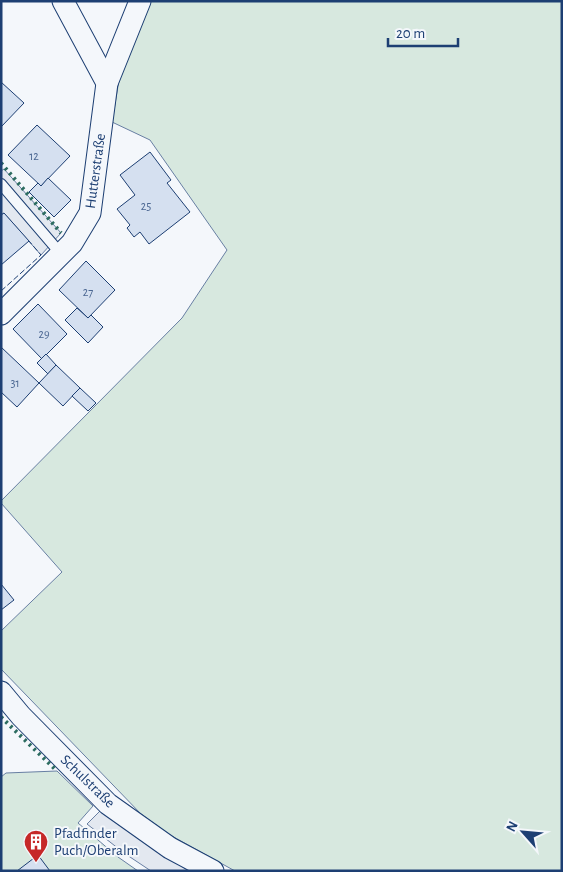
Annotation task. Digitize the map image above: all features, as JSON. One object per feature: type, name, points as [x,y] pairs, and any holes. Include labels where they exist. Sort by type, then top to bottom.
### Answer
[{"type":"street","points":[[62,1],[107,83]]},
{"type":"street","name":"Hutterstraße","points":[[1,314],[72,243],[90,213],[107,83],[140,1]]},
{"type":"street","name":"Schulstraße","points":[[1,692],[21,716],[108,804],[170,848],[213,871]]},
{"type":"lane","points":[[1,184],[61,254]]},
{"type":"shaded area","points":[[149,1],[562,1],[562,871],[235,871],[170,835],[141,814],[1,669],[1,631],[62,572],[1,501],[182,318],[227,250],[150,140],[112,122],[119,80]]},
{"type":"shaded area","points":[[4,169],[61,233],[41,255],[4,213],[1,215],[1,171]]},
{"type":"shaded area","points":[[57,771],[93,806],[78,823],[118,857],[138,871],[1,871],[1,777],[6,773]]},
{"type":"shaded area","points":[[102,809],[189,871],[151,871],[124,853],[87,824]]},
{"type":"building","points":[[1,82],[24,103],[1,127]]},
{"type":"building","points":[[37,125],[70,156],[41,186],[8,155]]},
{"type":"building","points":[[150,152],[171,180],[167,183],[190,212],[149,244],[140,232],[134,237],[127,228],[130,225],[117,209],[135,195],[120,175]]},
{"type":"building","points":[[48,178],[71,200],[54,217],[29,192],[38,183],[41,186]]},
{"type":"building","points":[[4,213],[29,241],[1,265],[1,215]]},
{"type":"building","points":[[86,261],[115,290],[88,318],[59,290]]},
{"type":"building","points":[[38,304],[67,334],[42,359],[13,329]]},
{"type":"building","points":[[77,308],[88,318],[91,315],[103,327],[88,343],[65,320]]},
{"type":"building","points":[[1,347],[39,383],[17,407],[1,392]]},
{"type":"building","points":[[46,354],[56,365],[48,374],[37,363]]},
{"type":"building","points":[[56,365],[80,388],[63,406],[39,383]]},
{"type":"building","points":[[80,388],[96,403],[88,411],[72,396]]},
{"type":"building","points":[[1,584],[14,600],[1,610]]},
{"type":"building","name":"Pfadfinder Puch/Oberalm","points":[[38,855],[50,871],[17,871]]},
{"type":"hedge","points":[[1,163],[61,233]]},
{"type":"hedge","points":[[1,717],[57,771]]},
{"type":"fence","points":[[1,291],[41,255],[29,241]]},
{"type":"place","name":"Pfadfinder Puch/Oberalm","points":[[36,863]]}]
